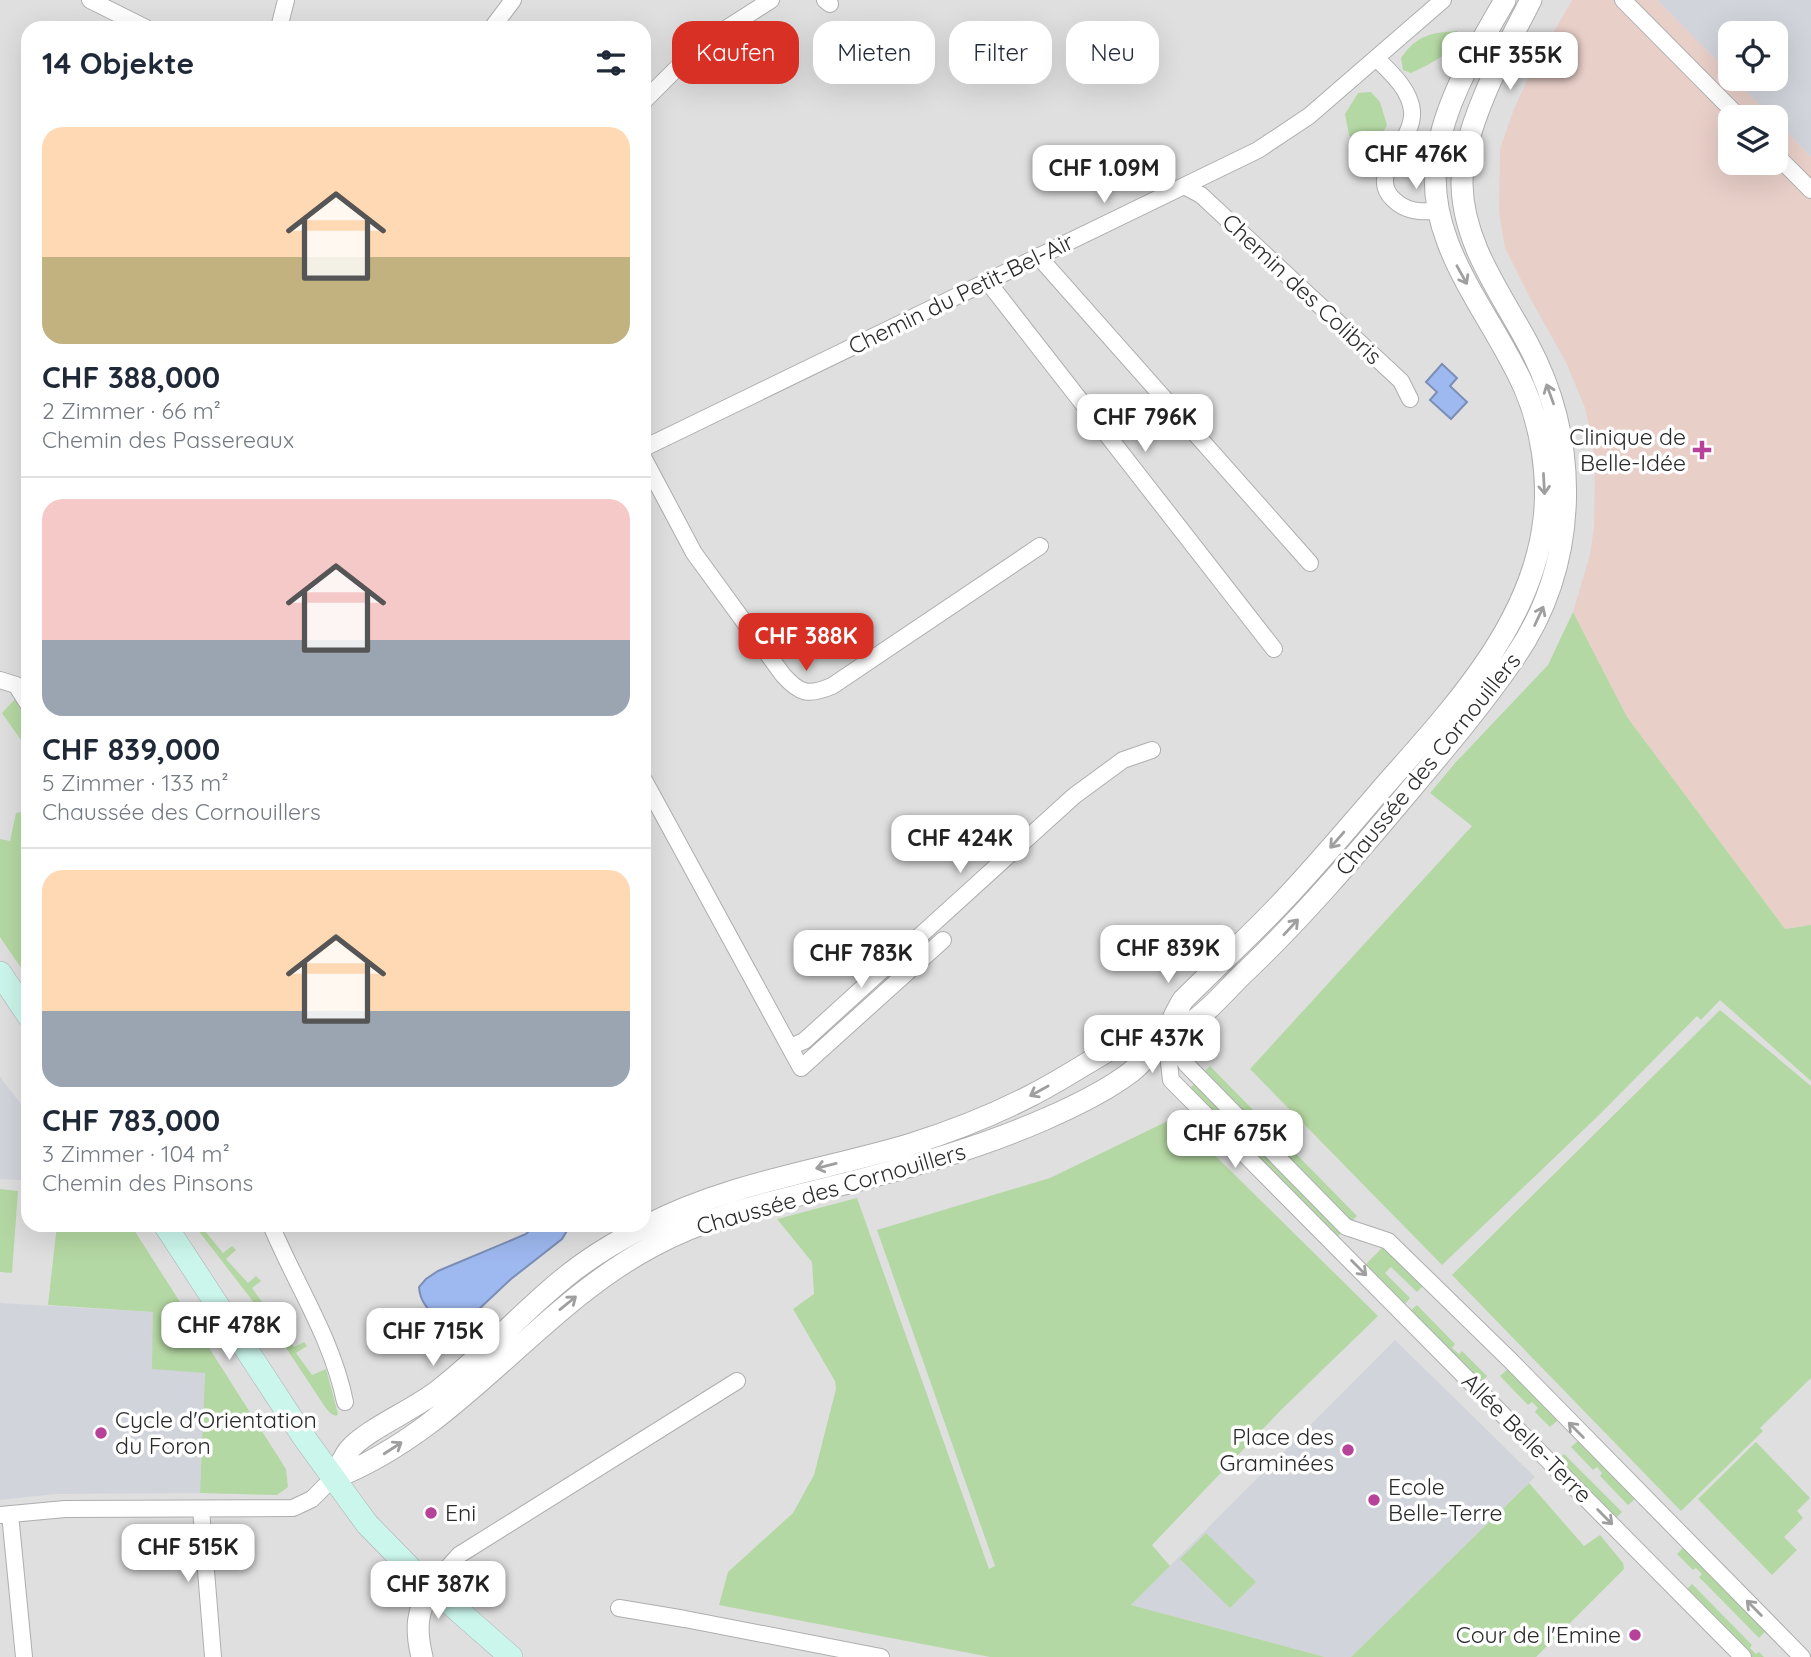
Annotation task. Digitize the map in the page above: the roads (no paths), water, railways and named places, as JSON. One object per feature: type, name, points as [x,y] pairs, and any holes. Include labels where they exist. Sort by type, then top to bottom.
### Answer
[{"type":"main road","points":[[0,974],[21,1005]]},
{"type":"main road","points":[[170,1232],[332,1479],[367,1524],[411,1569],[512,1657]]},
{"type":"street","points":[[90,0],[132,21]]},
{"type":"street","points":[[281,21],[286,0]]},
{"type":"street","points":[[497,21],[513,0]]},
{"type":"street","points":[[651,93],[699,46],[772,0]]},
{"type":"street","name":"Chemin du Petit-Bel-Air","points":[[651,446],[1258,150],[1309,116],[1443,0]]},
{"type":"street","name":"Chaussée des Cornouillers","points":[[332,1479],[360,1468],[419,1432],[454,1405],[587,1288],[652,1246],[718,1219],[967,1149],[1026,1128],[1068,1109],[1132,1071],[1166,1033],[1174,1012],[1183,1000],[1281,903],[1409,758],[1473,678],[1505,633],[1526,592],[1544,519],[1542,452],[1524,388],[1457,264],[1438,211],[1436,159],[1447,114],[1478,48],[1505,0]]},
{"type":"street","name":"Chaussée des Cornouillers","points":[[651,1224],[720,1195],[952,1130],[1031,1096],[1143,1032],[1166,1033],[1191,1024],[1278,941],[1326,889],[1455,737],[1496,684],[1523,645],[1545,601],[1558,564],[1567,486],[1558,416],[1530,347],[1478,251],[1469,228],[1462,185],[1463,164],[1482,104],[1531,0]]},
{"type":"street","points":[[1623,0],[1727,105]]},
{"type":"street","points":[[1376,58],[1404,90],[1412,109],[1409,132],[1388,165],[1385,175],[1389,196],[1409,210],[1438,211],[1465,206]]},
{"type":"street","points":[[1788,167],[1811,190]]},
{"type":"street","name":"Chemin des Colibris","points":[[1186,187],[1202,195],[1401,381],[1410,399]]},
{"type":"street","points":[[1038,256],[1310,563]]},
{"type":"street","points":[[988,282],[1274,649]]},
{"type":"street","points":[[651,471],[694,553],[783,675],[795,688],[806,693],[832,686],[1040,546]]},
{"type":"street","points":[[0,680],[16,685],[21,693]]},
{"type":"street","points":[[790,1047],[804,1041],[1073,796],[1123,760],[1152,750]]},
{"type":"street","points":[[651,793],[801,1068],[943,940]]},
{"type":"street","name":"Allée Belle-Terre","points":[[1166,1033],[1171,1080],[1743,1657]]},
{"type":"street","name":"Allée Belle-Terre","points":[[1166,1033],[1187,1065],[1346,1227],[1388,1241],[1510,1360],[1802,1657]]},
{"type":"street","points":[[274,1232],[321,1328],[341,1381],[345,1402]]},
{"type":"street","name":"Chaussée des Cornouillers","points":[[332,1479],[350,1449],[437,1392],[566,1276],[603,1250],[636,1232]]},
{"type":"street","points":[[422,1657],[418,1615],[420,1606],[431,1586],[460,1555],[737,1381]]},
{"type":"street","points":[[24,1657],[5,1515],[65,1509],[293,1507],[312,1499],[332,1479]]},
{"type":"street","points":[[201,1509],[213,1657]]},
{"type":"street","points":[[619,1608],[881,1657]]},
{"type":"water","points":[[1442,364],[1457,378],[1450,386],[1467,402],[1451,419],[1430,400],[1437,392],[1426,382]]},
{"type":"water","points":[[566,1232],[562,1239],[511,1279],[463,1324],[448,1329],[425,1305],[419,1287],[426,1279],[438,1271],[526,1234]]},
{"type":"place","name":"Clinique de Belle-Idée","points":[[1702,450]]},
{"type":"place","name":"Cycle d'Orientation du Foron","points":[[101,1433]]},
{"type":"place","name":"Place des Graminées","points":[[1348,1450]]},
{"type":"place","name":"Ecole Belle-Terre","points":[[1374,1500]]},
{"type":"place","name":"Eni","points":[[431,1513]]},
{"type":"place","name":"Cour de l'Emine","points":[[1635,1635]]}]
